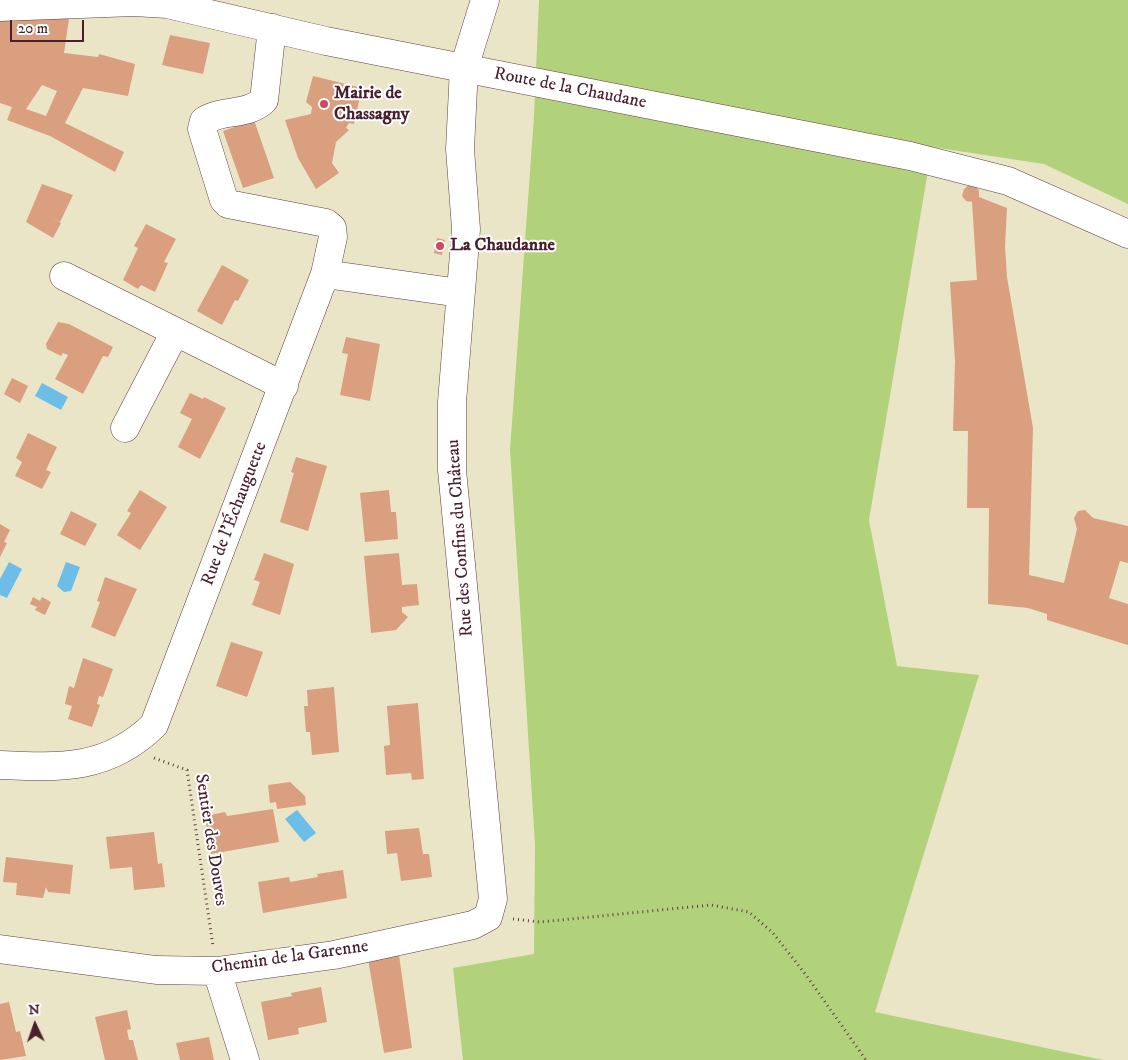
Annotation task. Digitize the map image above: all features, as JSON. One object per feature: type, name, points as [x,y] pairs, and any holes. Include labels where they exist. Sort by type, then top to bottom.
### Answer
[{"type":"street","name":"Rue des Confins du Château","points":[[485,0],[464,68],[460,149],[466,229],[452,402],[452,470],[493,899],[488,917]]},
{"type":"street","name":"Route de la Chaudane","points":[[0,7],[155,2],[464,68],[928,161],[1008,181],[1128,234]]},
{"type":"street","name":"Rue de l'Échauguette","points":[[0,765],[61,766],[98,761],[138,741],[154,725],[284,386],[325,274],[333,237],[332,228],[326,223],[228,204],[224,200],[202,129],[204,121],[210,116],[258,107],[264,100],[272,28]]},
{"type":"street","points":[[325,274],[460,293]]},
{"type":"street","points":[[64,276],[284,386]]},
{"type":"street","points":[[125,428],[175,332]]},
{"type":"street","name":"Chemin de la Garenne","points":[[0,950],[156,970],[217,971],[334,955],[473,925],[488,917]]},
{"type":"street","points":[[217,971],[245,1060]]},
{"type":"path","name":"Sentier des Douves","points":[[138,741],[155,760],[187,770],[217,971]]},
{"type":"path","points":[[488,917],[540,922],[712,905],[749,912],[773,933],[806,975],[866,1060]]},
{"type":"green space","points":[[539,0],[1128,0],[1128,204],[1044,164],[932,147],[869,520],[897,666],[979,675],[875,1012],[1103,1060],[463,1060],[453,968],[534,954],[535,844],[510,450],[534,116]]},
{"type":"water","points":[[42,383],[68,397],[61,410],[35,396]]},
{"type":"water","points":[[9,562],[22,569],[7,598],[0,595],[0,579]]},
{"type":"water","points":[[66,562],[80,567],[71,591],[64,592],[57,586]]},
{"type":"water","points":[[297,810],[316,833],[304,842],[285,819]]},
{"type":"building","points":[[70,12],[64,53],[98,57],[99,54],[135,64],[128,96],[83,88],[65,123],[124,152],[115,172],[50,136],[7,120],[12,107],[0,103],[0,20]],"holes":[[[42,85],[57,91],[46,116],[26,109]]]},
{"type":"building","points":[[170,35],[210,43],[203,74],[162,65]]},
{"type":"building","points":[[313,76],[362,88],[354,124],[349,123],[346,128],[349,130],[336,142],[332,163],[339,173],[316,189],[298,158],[285,120],[311,114],[312,107],[306,102]]},
{"type":"building","points":[[254,120],[274,178],[243,188],[223,131]]},
{"type":"building","points":[[42,184],[73,195],[60,222],[53,219],[61,223],[53,238],[26,222]]},
{"type":"building","points":[[969,185],[976,186],[979,191],[979,197],[1007,208],[1005,246],[1007,277],[1033,428],[1029,575],[1064,583],[1077,529],[1074,518],[1078,511],[1085,510],[1093,518],[1128,526],[1128,563],[1120,561],[1109,598],[1128,604],[1128,645],[1047,620],[1047,614],[1028,608],[988,604],[989,508],[967,508],[968,431],[953,431],[955,361],[950,282],[977,280],[972,202],[966,201],[962,196],[964,189]]},
{"type":"building","points":[[146,224],[176,239],[164,262],[168,263],[155,292],[141,285],[138,289],[123,280],[138,248],[134,246]]},
{"type":"building","name":"La Chaudanne","points":[[437,238],[445,240],[442,255],[434,253]]},
{"type":"building","points":[[222,265],[249,280],[238,301],[235,300],[222,325],[197,311]]},
{"type":"building","points":[[58,322],[69,324],[113,347],[108,357],[103,356],[83,394],[55,379],[68,355],[63,353],[61,356],[47,349],[46,344]]},
{"type":"building","points":[[346,337],[380,344],[370,401],[340,395],[348,354],[342,353]]},
{"type":"building","points":[[12,378],[28,386],[20,403],[4,394]]},
{"type":"building","points":[[190,393],[203,399],[204,397],[226,408],[200,459],[178,447],[192,419],[180,413]]},
{"type":"building","points":[[28,433],[57,447],[46,470],[51,472],[42,489],[15,476],[22,462],[16,458]]},
{"type":"building","points":[[296,457],[327,466],[308,531],[280,522],[294,473],[291,472]]},
{"type":"building","points":[[140,490],[167,507],[140,550],[117,535],[131,513],[127,511]]},
{"type":"building","points":[[389,490],[391,512],[396,512],[398,539],[365,542],[360,493]]},
{"type":"building","points":[[71,511],[97,524],[85,546],[60,534]]},
{"type":"building","points":[[0,524],[10,530],[4,542],[7,543],[0,557]]},
{"type":"building","points":[[264,553],[294,564],[280,615],[252,605],[260,582],[254,580]]},
{"type":"building","points":[[399,553],[402,585],[417,584],[419,605],[402,607],[402,612],[408,617],[396,630],[371,633],[364,556]]},
{"type":"building","points":[[105,577],[137,589],[115,637],[91,627],[100,602],[97,601]]},
{"type":"building","points":[[33,597],[40,601],[42,597],[51,602],[45,615],[35,610],[37,607],[30,604]]},
{"type":"building","points":[[231,642],[263,652],[247,697],[216,686]]},
{"type":"building","points":[[83,658],[113,669],[103,697],[99,696],[97,704],[100,705],[92,727],[68,719],[72,706],[65,704],[69,686],[74,688]]},
{"type":"building","points":[[334,687],[339,752],[312,755],[310,732],[306,732],[304,706],[308,706],[307,690]]},
{"type":"building","points":[[418,703],[424,779],[412,780],[411,773],[386,775],[384,746],[390,745],[387,706]]},
{"type":"building","points":[[290,782],[305,796],[306,805],[277,809],[276,802],[270,803],[268,785]]},
{"type":"building","points":[[273,809],[279,842],[211,854],[205,816],[225,812],[227,816]]},
{"type":"building","points":[[419,828],[423,854],[429,854],[432,877],[401,881],[397,853],[387,854],[385,831]]},
{"type":"building","points":[[154,832],[158,864],[162,863],[165,887],[134,890],[132,867],[110,869],[106,837]]},
{"type":"building","points":[[6,857],[73,865],[70,894],[48,892],[46,887],[43,898],[16,895],[17,883],[3,882]]},
{"type":"building","points":[[343,870],[347,898],[263,913],[258,882],[289,877],[290,882],[318,877],[317,874]]},
{"type":"building","points":[[399,955],[412,1048],[384,1053],[368,959]]},
{"type":"building","points":[[321,987],[327,1022],[298,1028],[299,1034],[268,1040],[261,1002],[292,996],[291,993]]},
{"type":"building","points":[[9,1002],[16,1032],[20,1031],[26,1056],[0,1060],[0,1004]]},
{"type":"building","points":[[127,1010],[131,1029],[127,1030],[129,1040],[133,1040],[138,1060],[105,1060],[95,1017]]},
{"type":"building","points":[[209,1037],[214,1060],[180,1060],[176,1043]]},
{"type":"place","name":"Mairie de Chassagny","points":[[324,104]]},
{"type":"place","name":"La Chaudanne","points":[[440,246]]}]
